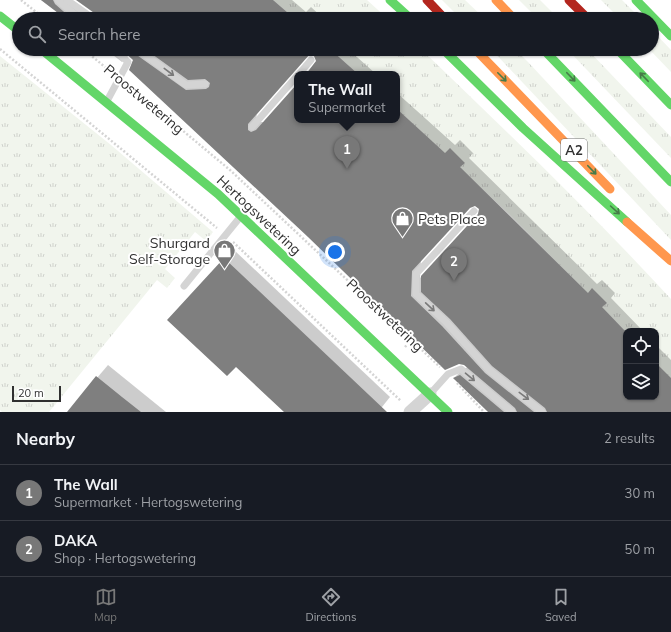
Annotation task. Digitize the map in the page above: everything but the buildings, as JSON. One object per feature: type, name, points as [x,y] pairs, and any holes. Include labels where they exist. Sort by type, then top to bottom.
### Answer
[{"type":"main road","points":[[390,0],[403,12]]},
{"type":"main road","points":[[426,0],[438,12]]},
{"type":"main road","points":[[496,0],[507,12]]},
{"type":"main road","points":[[569,0],[581,12]]},
{"type":"main road","points":[[636,0],[648,12]]},
{"type":"main road","points":[[0,16],[12,25]]},
{"type":"main road","points":[[659,24],[671,36]]},
{"type":"main road","name":"Hertogswetering","points":[[50,56],[218,194],[448,412]]},
{"type":"main road","name":"A2","points":[[449,56],[523,128],[671,261]]},
{"type":"main road","name":"A2","points":[[482,56],[615,194]]},
{"type":"main road","points":[[551,56],[671,182]]},
{"type":"main road","points":[[624,56],[671,105]]},
{"type":"main road","points":[[642,222],[671,253]]},
{"type":"street","points":[[411,411],[430,394]]},
{"type":"lane","points":[[58,0],[72,12]]},
{"type":"lane","points":[[67,0],[84,12]]},
{"type":"lane","points":[[106,102],[128,62],[122,56]]},
{"type":"lane","points":[[147,56],[186,85],[205,84]]},
{"type":"lane","points":[[301,71],[311,60]]},
{"type":"lane","points":[[252,127],[294,80]]},
{"type":"lane","points":[[474,211],[416,274],[416,294],[446,322],[489,370],[542,412]]},
{"type":"lane","points":[[184,286],[241,216]]},
{"type":"lane","points":[[430,394],[448,374],[461,369],[512,412]]},
{"type":"path","points":[[21,0],[36,12]]},
{"type":"path","points":[[0,50],[226,235],[411,411]]},
{"type":"path","name":"Proostwetering","points":[[92,56],[230,170],[448,374],[483,412]]},
{"type":"green space","points":[[273,0],[367,0],[380,12],[287,12]]},
{"type":"green space","points":[[442,0],[465,0],[478,12],[454,12]]},
{"type":"green space","points":[[519,0],[540,0],[552,12],[531,12]]},
{"type":"green space","points":[[601,0],[622,0],[634,12],[613,12]]},
{"type":"green space","points":[[659,37],[671,50],[671,72],[656,56],[659,56]]},
{"type":"green space","points":[[0,56],[111,145],[213,232],[206,241],[195,232],[165,269],[175,278],[167,288],[157,280],[49,412],[2,412],[0,410]]},
{"type":"green space","points":[[338,56],[428,56],[485,110],[579,203],[671,299],[671,379],[659,366],[659,328],[623,329],[510,215],[400,112],[400,71],[355,71]]},
{"type":"green space","points":[[498,56],[522,56],[528,62],[671,215],[671,240]]},
{"type":"green space","points":[[574,56],[594,56],[671,137],[671,158]]},
{"type":"traffic: fast","points":[[390,0],[403,12]]},
{"type":"traffic: fast","points":[[636,0],[648,12]]},
{"type":"traffic: fast","points":[[0,16],[12,25]]},
{"type":"traffic: fast","points":[[659,24],[671,36]]},
{"type":"traffic: fast","points":[[50,56],[218,194],[448,412]]},
{"type":"traffic: fast","points":[[450,56],[523,128],[627,222]]},
{"type":"traffic: fast","points":[[550,56],[671,182]]},
{"type":"traffic: fast","points":[[624,56],[671,105]]},
{"type":"traffic: slow","points":[[496,0],[507,12]]},
{"type":"traffic: slow","points":[[482,56],[610,189]]},
{"type":"traffic: slow","points":[[627,222],[671,261]]},
{"type":"traffic: jam","points":[[427,0],[438,12]]},
{"type":"traffic: jam","points":[[569,0],[581,12]]},
{"type":"place","name":"The Wall","points":[[347,169]]},
{"type":"place","name":"Pets Place","points":[[402,238]]},
{"type":"place","name":"Shurgard Self-Storage","points":[[225,270]]},
{"type":"place","name":"DAKA","points":[[454,281]]}]
